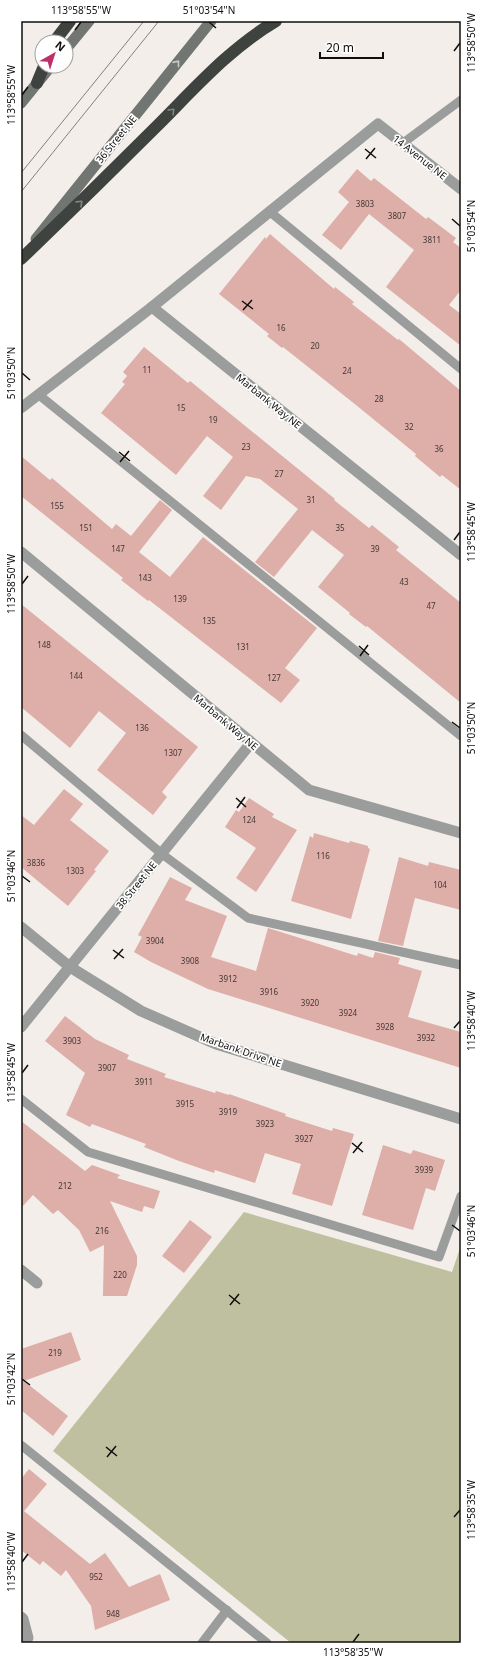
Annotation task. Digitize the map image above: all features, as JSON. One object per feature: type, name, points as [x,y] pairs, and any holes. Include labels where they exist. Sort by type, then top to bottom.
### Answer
[{"type":"highway","points":[[60,34],[70,21]]},
{"type":"highway","points":[[21,258],[94,189],[230,53],[257,32],[276,21]]},
{"type":"highway","points":[[37,83],[41,74]]},
{"type":"main road","points":[[74,39],[89,21]]},
{"type":"main road","name":"36 Street NE","points":[[21,258],[211,21]]},
{"type":"main road","points":[[21,103],[44,74]]},
{"type":"street","name":"14 Avenue NE","points":[[268,211],[378,124],[461,190]]},
{"type":"street","points":[[21,408],[152,307],[268,211]]},
{"type":"street","name":"Marbank Way NE","points":[[152,307],[461,555]]},
{"type":"street","name":"Marbank Way NE","points":[[21,552],[309,790],[461,833]]},
{"type":"street","name":"38 Street NE","points":[[21,1028],[252,743]]},
{"type":"street","name":"Marbank Drive NE","points":[[21,927],[70,967],[141,1011],[216,1044],[461,1120]]},
{"type":"street","points":[[21,1270],[37,1283]]},
{"type":"street","points":[[21,1617],[23,1619],[28,1638],[24,1643]]},
{"type":"lane","points":[[402,143],[461,100]]},
{"type":"lane","points":[[268,211],[461,369]]},
{"type":"lane","points":[[39,395],[461,736]]},
{"type":"lane","points":[[21,735],[162,854],[248,918],[461,965]]},
{"type":"lane","points":[[21,1099],[88,1152],[439,1257],[461,1196]]},
{"type":"lane","points":[[21,1445],[267,1643]]},
{"type":"lane","points":[[202,1643],[227,1610]]},
{"type":"green space","points":[[244,1212],[452,1272],[461,1245],[461,1643],[291,1643],[53,1451]]},
{"type":"building","points":[[357,169],[371,181],[374,178],[426,219],[428,217],[456,238],[453,242],[461,248],[461,290],[449,305],[461,314],[461,346],[386,287],[414,250],[369,214],[341,250],[322,235],[349,202],[338,192]]},
{"type":"building","points":[[270,234],[334,289],[335,287],[354,302],[352,304],[398,340],[399,339],[461,391],[461,490],[442,475],[440,477],[415,456],[416,454],[283,347],[282,348],[267,336],[269,334],[219,294],[265,237],[266,239]]},
{"type":"building","points":[[144,347],[188,383],[190,381],[369,528],[372,525],[399,547],[396,550],[461,603],[461,703],[367,626],[366,627],[349,614],[350,613],[318,587],[344,555],[312,530],[274,577],[255,562],[298,509],[260,479],[246,476],[221,510],[203,496],[233,457],[207,436],[176,475],[101,413],[125,384],[122,382],[127,376],[123,372]]},
{"type":"building","points":[[21,456],[50,480],[52,478],[112,529],[116,524],[131,536],[160,500],[172,510],[139,552],[170,577],[203,537],[317,628],[285,668],[300,680],[281,703],[149,600],[148,601],[121,580],[123,578],[21,496]]},
{"type":"building","points":[[21,604],[198,747],[162,792],[167,797],[153,815],[97,770],[126,733],[99,711],[70,748],[21,707]]},
{"type":"building","points":[[64,789],[83,804],[70,820],[109,851],[94,870],[96,871],[68,906],[21,867],[21,815],[34,825]]},
{"type":"building","points":[[249,798],[274,814],[272,817],[297,830],[256,892],[236,878],[256,848],[225,827],[236,810],[239,812]]},
{"type":"building","points":[[314,833],[349,843],[350,841],[368,846],[370,849],[351,919],[291,901],[310,836],[313,838]]},
{"type":"building","points":[[399,857],[428,866],[429,862],[461,870],[461,910],[415,898],[403,946],[378,941]]},
{"type":"building","points":[[170,877],[192,888],[185,900],[227,916],[211,957],[256,971],[268,928],[357,956],[358,953],[373,958],[375,952],[400,958],[398,964],[422,971],[408,1017],[461,1032],[461,1068],[208,989],[151,962],[134,952],[142,937],[138,935]]},
{"type":"building","points":[[65,1016],[95,1039],[129,1055],[127,1059],[166,1074],[164,1077],[215,1093],[216,1091],[229,1094],[286,1114],[285,1116],[332,1131],[333,1128],[354,1134],[332,1206],[292,1194],[301,1164],[265,1153],[255,1183],[215,1170],[214,1173],[179,1161],[144,1147],[146,1144],[92,1124],[90,1127],[66,1115],[85,1073],[45,1041]]},
{"type":"building","points":[[21,1121],[85,1171],[92,1165],[120,1175],[117,1178],[160,1191],[154,1209],[144,1206],[142,1212],[110,1201],[137,1256],[137,1265],[127,1296],[103,1296],[104,1245],[90,1252],[79,1230],[58,1210],[53,1214],[33,1195],[21,1208]]},
{"type":"building","points":[[383,1145],[411,1154],[413,1150],[445,1160],[435,1191],[426,1188],[413,1230],[362,1215]]},
{"type":"building","points":[[190,1220],[212,1237],[184,1273],[162,1256]]},
{"type":"building","points":[[71,1332],[81,1360],[24,1381],[68,1416],[53,1436],[21,1410],[21,1349]]},
{"type":"building","points":[[29,1469],[47,1484],[24,1511],[90,1564],[105,1553],[129,1587],[160,1574],[170,1600],[95,1630],[91,1606],[66,1570],[61,1576],[43,1561],[40,1565],[21,1550],[21,1479]]},
{"type":"tram line","points":[[21,173],[144,21]]},
{"type":"tram line","points":[[21,192],[159,21]]}]
